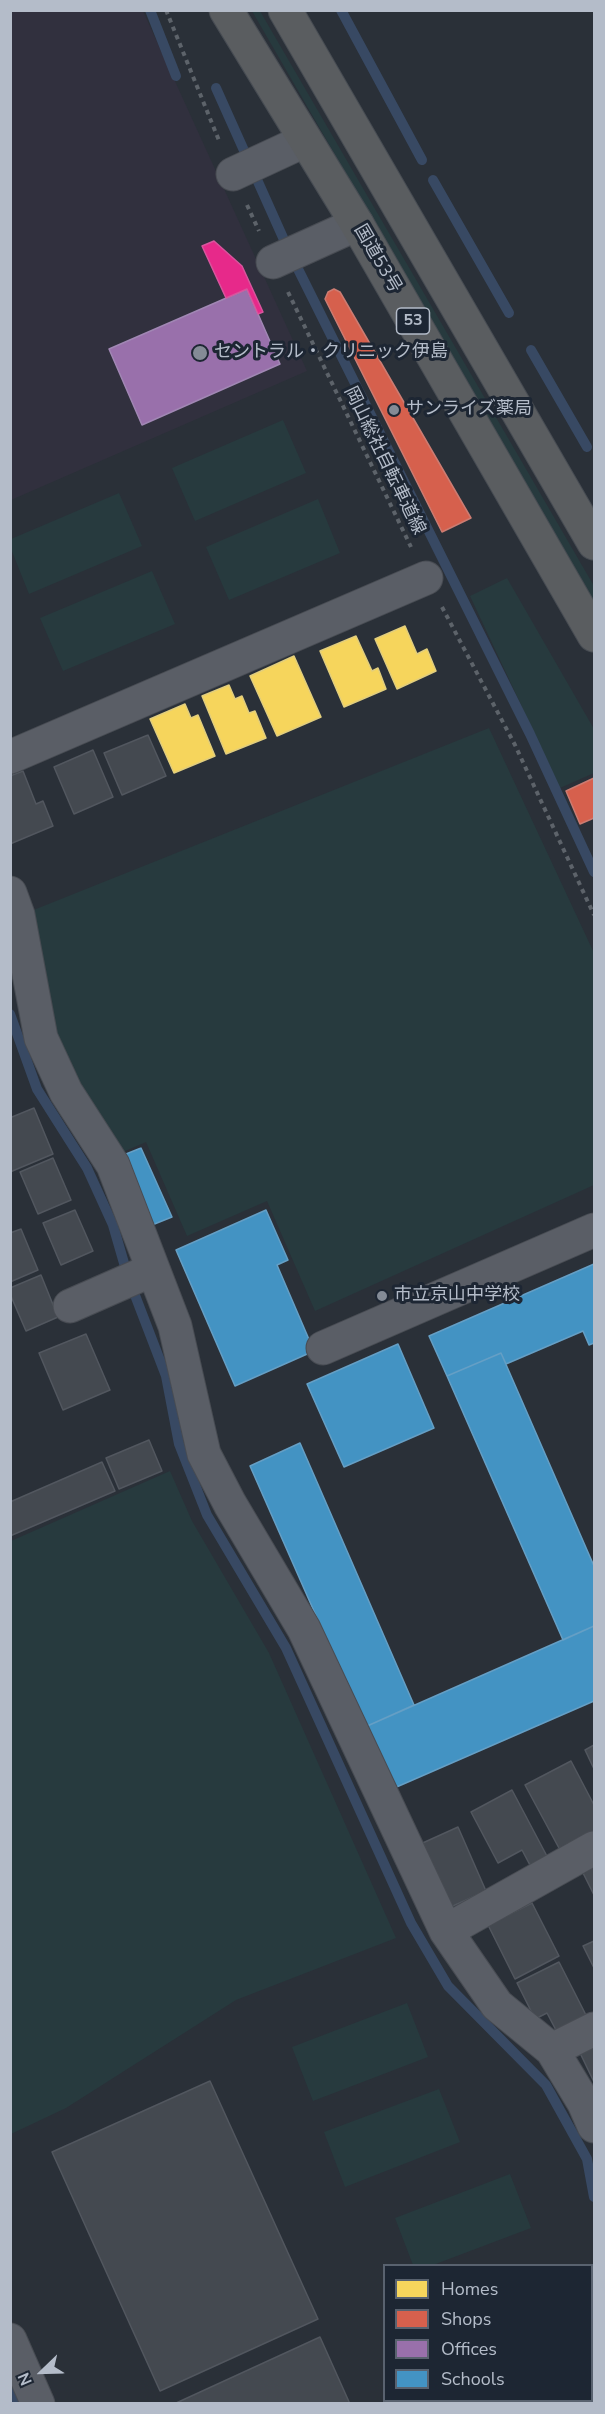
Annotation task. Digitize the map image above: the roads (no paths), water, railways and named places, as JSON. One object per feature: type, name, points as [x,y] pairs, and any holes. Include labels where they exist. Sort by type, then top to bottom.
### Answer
[{"type":"highway","name":"国道53号","points":[[226,10],[304,141],[357,224],[594,635]]},
{"type":"highway","name":"53","points":[[285,10],[594,543]]},
{"type":"street","points":[[245,169],[304,141]]},
{"type":"street","points":[[286,256],[357,224]]},
{"type":"street","points":[[10,757],[426,578]]},
{"type":"street","points":[[10,893],[18,915],[41,1038],[66,1092],[113,1165],[138,1276],[175,1326],[204,1454],[230,1504],[304,1629],[446,1930],[497,2005],[552,2050],[584,2103],[594,2126]]},
{"type":"street","points":[[323,1348],[594,1230]]},
{"type":"street","points":[[70,1306],[138,1276]]},
{"type":"street","points":[[446,1930],[594,1848]]},
{"type":"street","points":[[552,2050],[594,2029]]},
{"type":"street","points":[[10,2340],[38,2403]]},
{"type":"waterway","points":[[150,10],[176,76]]},
{"type":"waterway","points":[[341,10],[422,160]]},
{"type":"waterway","points":[[216,88],[289,251],[530,734],[594,872]]},
{"type":"waterway","points":[[433,180],[509,313]]},
{"type":"waterway","points":[[531,350],[587,447]]},
{"type":"waterway","points":[[10,1014],[37,1089],[87,1168],[113,1225],[128,1277],[166,1376],[179,1444],[207,1515],[286,1648],[411,1923],[448,1986],[546,2085],[587,2159],[594,2197]]},
{"type":"waterway","points":[[10,2387],[18,2404]]},
{"type":"waterway","points":[[407,2404],[411,2402]]},
{"type":"place","name":"セントラル・クリニック伊島","points":[[200,353]]},
{"type":"place","name":"サンライズ薬局","points":[[394,410]]},
{"type":"place","name":"市立京山中学校","points":[[382,1296]]}]
